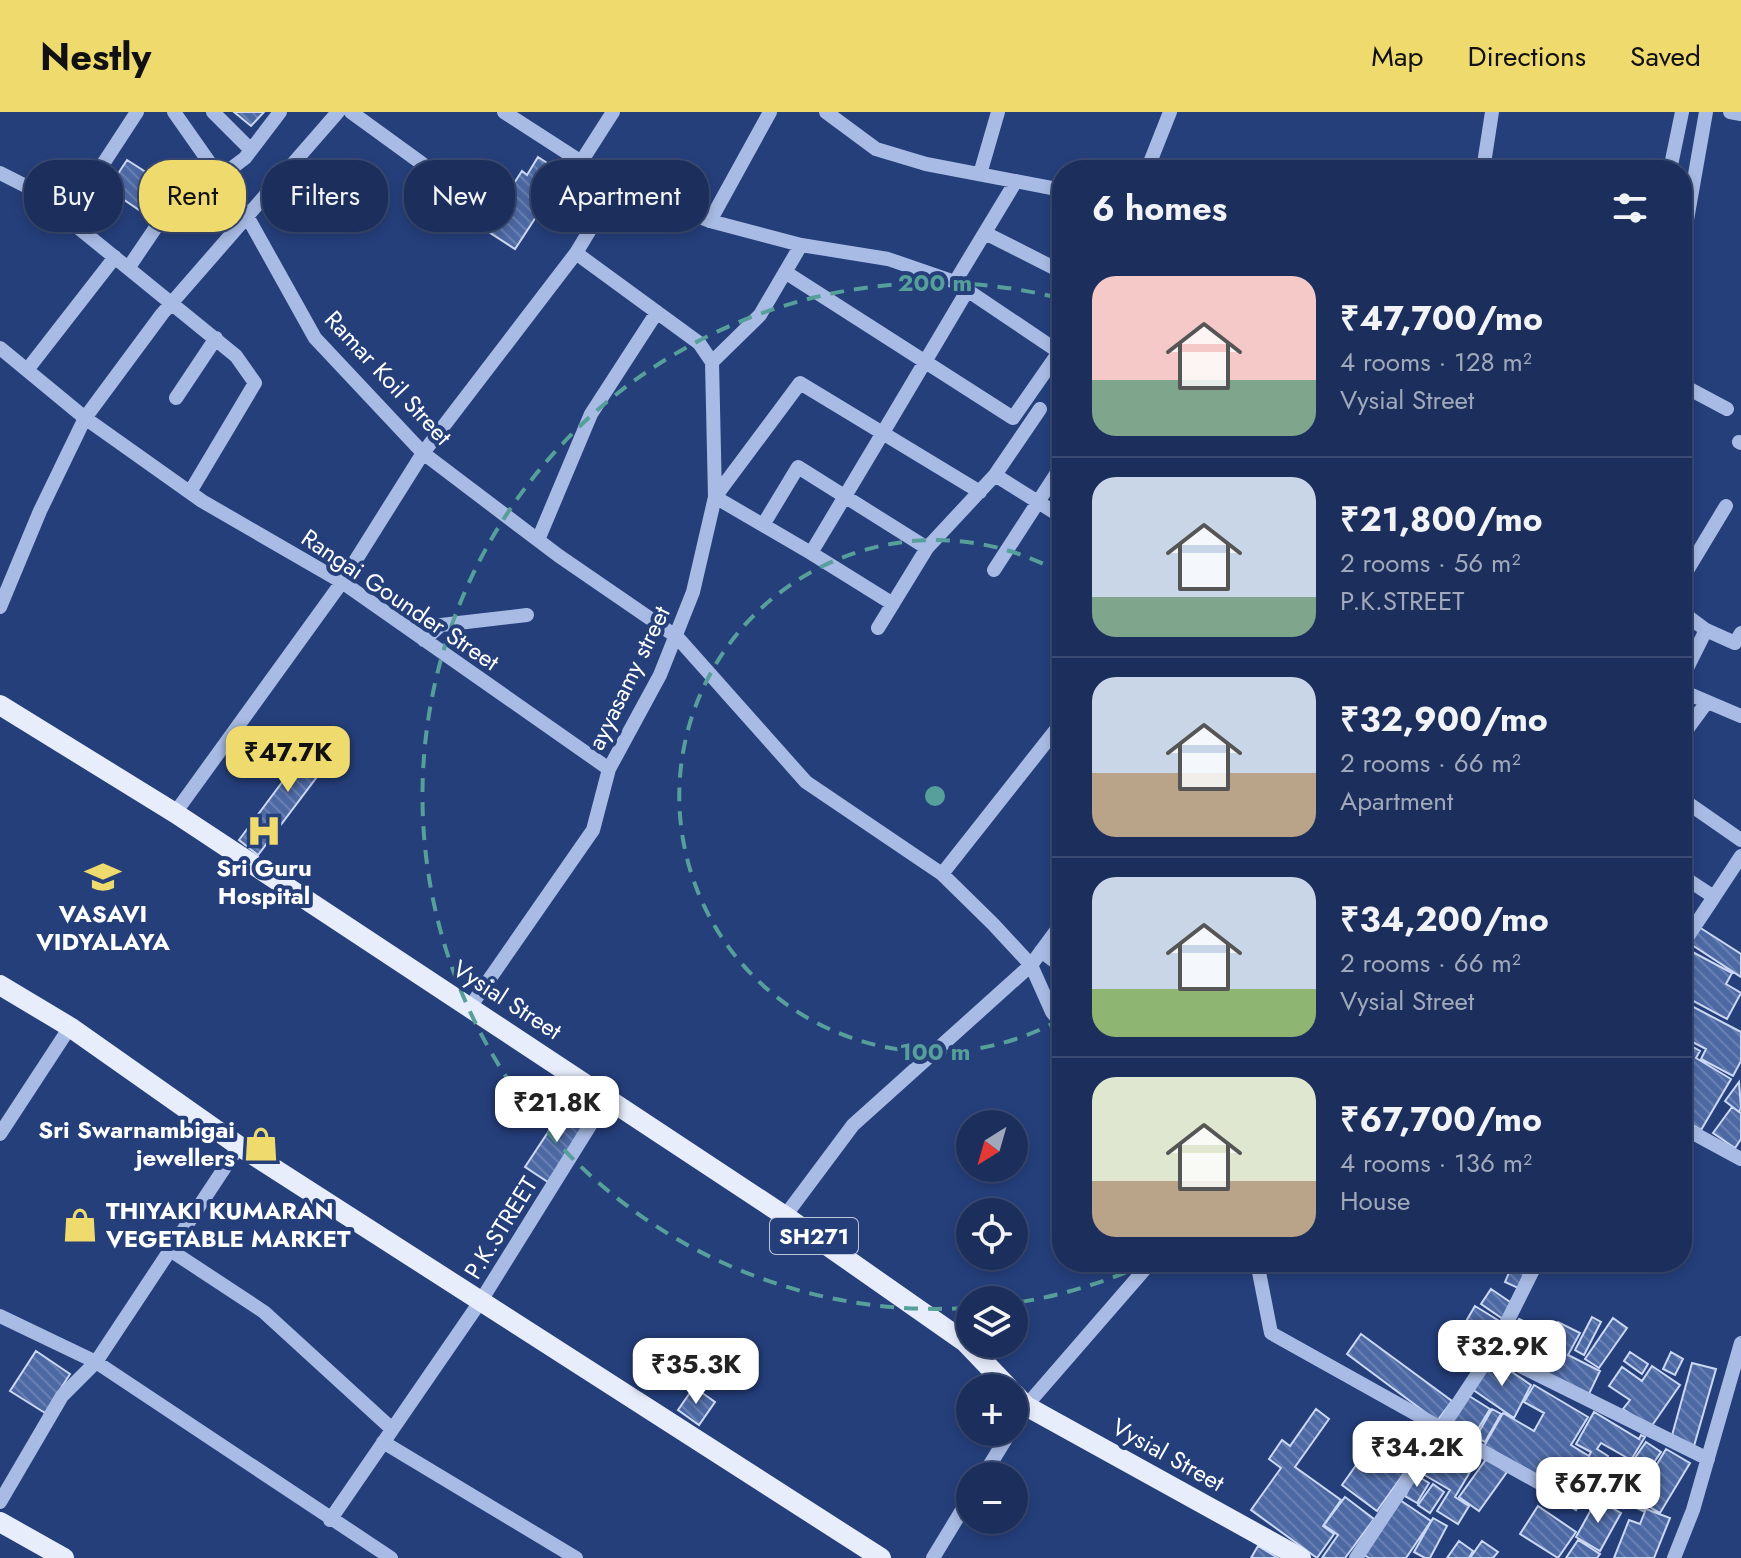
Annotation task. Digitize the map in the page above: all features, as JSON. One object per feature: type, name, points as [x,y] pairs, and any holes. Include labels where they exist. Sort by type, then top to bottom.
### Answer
[{"type":"main road","name":"Vysial Street","points":[[0,705],[175,813],[785,1216],[965,1342],[996,1374]]},
{"type":"main road","points":[[0,985],[70,1027],[239,1146],[482,1299],[881,1558]]},
{"type":"main road","name":"Vysial Street","points":[[1028,1404],[1301,1558]]},
{"type":"main road","points":[[0,1522],[64,1558]]},
{"type":"street","points":[[106,160],[137,112]]},
{"type":"street","name":"Ramar Koil Street","points":[[174,112],[208,160]]},
{"type":"street","points":[[213,112],[251,150]]},
{"type":"street","points":[[240,160],[280,112]]},
{"type":"street","points":[[0,607],[40,511],[85,418],[173,302],[338,112]]},
{"type":"street","points":[[351,112],[417,160]]},
{"type":"street","points":[[504,112],[525,118],[578,160]]},
{"type":"street","points":[[582,160],[613,112]]},
{"type":"street","points":[[770,112],[710,221],[801,245],[888,259],[961,286],[1052,348]]},
{"type":"street","points":[[826,112],[876,149],[1052,188]]},
{"type":"street","points":[[980,174],[998,112]]},
{"type":"street","points":[[1151,160],[1170,112]]},
{"type":"street","points":[[1485,160],[1492,112]]},
{"type":"street","points":[[1672,160],[1682,112]]},
{"type":"street","points":[[1692,191],[1706,112]]},
{"type":"street","points":[[1730,112],[1741,114]]},
{"type":"street","points":[[0,173],[24,185]]},
{"type":"street","points":[[811,553],[926,361],[985,233],[1016,181]]},
{"type":"street","name":"Ramar Koil Street","points":[[247,216],[315,338],[423,453],[538,540],[677,637],[806,782],[942,874],[1031,965]]},
{"type":"street","points":[[84,232],[216,338],[236,356],[255,383],[190,492]]},
{"type":"street","points":[[129,267],[153,232]]},
{"type":"street","points":[[175,813],[342,582],[423,453],[576,253],[589,232]]},
{"type":"street","points":[[985,233],[1052,267]]},
{"type":"street","points":[[576,253],[699,343],[712,362],[760,315],[801,245]]},
{"type":"street","points":[[27,370],[115,257]]},
{"type":"street","points":[[785,272],[1013,418],[1052,364]]},
{"type":"street","points":[[538,540],[591,414],[657,312]]},
{"type":"street","points":[[176,398],[216,338]]},
{"type":"street","name":"Rangai Gounder Street","points":[[0,348],[85,418],[190,492],[342,582],[609,769]]},
{"type":"street","name":"ayyasamy street","points":[[470,1007],[593,830],[609,769],[677,637],[693,592],[715,497],[712,362]]},
{"type":"street","points":[[893,604],[715,497],[800,383],[980,492]]},
{"type":"street","points":[[1692,390],[1727,409]]},
{"type":"street","points":[[878,628],[927,548],[995,475],[1040,409]]},
{"type":"street","points":[[763,525],[798,467],[927,548]]},
{"type":"street","points":[[995,475],[1052,511]]},
{"type":"street","points":[[994,570],[1052,480]]},
{"type":"street","points":[[1692,562],[1726,506]]},
{"type":"street","points":[[424,640],[441,625],[527,615]]},
{"type":"street","points":[[1692,620],[1706,630],[1735,643],[1741,633]]},
{"type":"street","points":[[1692,658],[1706,630]]},
{"type":"street","points":[[1692,695],[1741,716]]},
{"type":"street","points":[[1692,722],[1707,702]]},
{"type":"street","points":[[942,874],[1052,736]]},
{"type":"street","points":[[1692,806],[1741,840]]},
{"type":"street","points":[[1692,930],[1741,856]]},
{"type":"street","points":[[1692,883],[1714,897]]},
{"type":"street","points":[[785,1216],[853,1125],[1031,965],[1052,936]]},
{"type":"street","points":[[1041,951],[1052,959]]},
{"type":"street","points":[[1031,965],[1052,1012]]},
{"type":"street","points":[[0,1134],[70,1027]]},
{"type":"street","name":"P.K.STREET","points":[[330,1520],[482,1299],[607,1098]]},
{"type":"street","points":[[1692,1132],[1741,1159]]},
{"type":"street","points":[[0,1502],[62,1396],[96,1362],[239,1146]]},
{"type":"street","points":[[170,1250],[264,1312],[392,1429]]},
{"type":"street","points":[[1028,1391],[1141,1272]]},
{"type":"street","points":[[1259,1272],[1271,1333],[1552,1490]]},
{"type":"street","points":[[1356,1558],[1492,1352],[1532,1272]]},
{"type":"street","points":[[0,1316],[96,1362],[391,1558]]},
{"type":"street","points":[[1674,1558],[1693,1510],[1741,1343]]},
{"type":"street","points":[[1492,1352],[1708,1459]]},
{"type":"street","points":[[383,1442],[576,1558]]},
{"type":"street","points":[[933,1558],[956,1520]]},
{"type":"building","points":[[234,112],[264,112],[251,126]]},
{"type":"building","points":[[127,160],[139,168],[139,210],[123,199],[123,166]]},
{"type":"building","points":[[531,168],[531,225],[515,249],[489,232],[515,232],[515,182],[522,171],[527,175]]},
{"type":"building","points":[[318,734],[338,749],[258,855],[239,840]]},
{"type":"building","points":[[1699,927],[1741,954],[1741,977],[1692,945],[1692,938]]},
{"type":"building","points":[[1692,952],[1732,973],[1726,984],[1741,993],[1727,1019],[1692,1000]]},
{"type":"building","points":[[1692,1006],[1741,1032],[1741,1061],[1733,1076],[1701,1059],[1706,1049],[1692,1042]]},
{"type":"building","points":[[1692,1047],[1700,1051],[1696,1058],[1731,1079],[1701,1130],[1692,1124]]},
{"type":"building","points":[[1739,1082],[1741,1108],[1739,1112],[1725,1101]]},
{"type":"building","points":[[566,1105],[589,1121],[548,1182],[525,1167]]},
{"type":"building","points":[[1732,1107],[1741,1113],[1741,1139],[1735,1148],[1713,1133]]},
{"type":"building","points":[[1509,1272],[1524,1274],[1518,1288],[1505,1282]]},
{"type":"building","points":[[1491,1289],[1513,1304],[1503,1319],[1481,1304]]},
{"type":"building","points":[[1475,1306],[1501,1322],[1479,1358],[1454,1342]]},
{"type":"building","points":[[1592,1317],[1601,1322],[1584,1355],[1575,1350]]},
{"type":"building","points":[[1613,1318],[1627,1328],[1599,1368],[1585,1359]]},
{"type":"building","points":[[1519,1319],[1552,1334],[1558,1322],[1580,1333],[1568,1355],[1600,1371],[1588,1396],[1502,1351]]},
{"type":"building","points":[[1361,1334],[1452,1401],[1437,1421],[1347,1354]]},
{"type":"building","points":[[36,1351],[70,1374],[45,1413],[10,1391]]},
{"type":"building","points":[[1630,1352],[1648,1364],[1642,1374],[1624,1361]]},
{"type":"building","points":[[1671,1352],[1683,1359],[1675,1375],[1663,1369]]},
{"type":"building","points":[[1493,1359],[1531,1385],[1514,1418],[1472,1389]]},
{"type":"building","points":[[1692,1363],[1716,1369],[1694,1446],[1671,1439]]},
{"type":"building","points":[[1652,1366],[1680,1385],[1651,1427],[1623,1409],[1630,1400],[1609,1386],[1622,1367],[1642,1381]]},
{"type":"building","points":[[1534,1385],[1588,1417],[1571,1445],[1589,1456],[1591,1452],[1576,1444],[1594,1412],[1639,1439],[1641,1435],[1645,1437],[1631,1460],[1601,1443],[1597,1449],[1608,1456],[1576,1510],[1553,1496],[1558,1486],[1484,1446],[1503,1413],[1534,1431],[1544,1413],[1524,1402]]},
{"type":"building","points":[[694,1387],[715,1402],[699,1425],[678,1410]]},
{"type":"building","points":[[1466,1394],[1490,1409],[1473,1437],[1449,1422]]},
{"type":"building","points":[[1316,1409],[1329,1419],[1295,1467],[1341,1500],[1323,1526],[1334,1534],[1317,1558],[1251,1510],[1281,1468],[1269,1459],[1282,1440],[1290,1446]]},
{"type":"building","points":[[1492,1409],[1501,1414],[1485,1442],[1476,1437]]},
{"type":"building","points":[[1400,1423],[1425,1435],[1419,1447],[1394,1436]]},
{"type":"building","points":[[1443,1436],[1479,1457],[1455,1497],[1469,1506],[1458,1524],[1437,1511],[1450,1490],[1421,1473]]},
{"type":"building","points":[[1374,1440],[1394,1454],[1403,1441],[1419,1452],[1377,1511],[1342,1485]]},
{"type":"building","points":[[1646,1442],[1661,1452],[1623,1508],[1608,1497]]},
{"type":"building","points":[[1666,1449],[1690,1463],[1660,1513],[1646,1505],[1643,1511],[1632,1506]]},
{"type":"building","points":[[1487,1458],[1507,1472],[1479,1511],[1459,1497]]},
{"type":"building","points":[[1416,1475],[1429,1483],[1417,1503],[1405,1496]]},
{"type":"building","points":[[1433,1484],[1444,1492],[1430,1513],[1418,1505]]},
{"type":"building","points":[[1345,1497],[1374,1519],[1345,1558],[1322,1558],[1338,1535],[1324,1525]]},
{"type":"building","points":[[1597,1499],[1621,1513],[1600,1551],[1576,1537]]},
{"type":"building","points":[[1400,1500],[1431,1521],[1406,1558],[1369,1558],[1363,1554]]},
{"type":"building","points":[[1538,1506],[1576,1532],[1558,1558],[1520,1534]]},
{"type":"building","points":[[1646,1509],[1670,1518],[1654,1558],[1614,1558],[1629,1520],[1640,1524]]},
{"type":"building","points":[[1433,1518],[1447,1526],[1430,1558],[1425,1558],[1414,1552]]},
{"type":"building","points":[[1578,1540],[1600,1554],[1597,1558],[1566,1558]]},
{"type":"building","points":[[1459,1541],[1473,1551],[1469,1558],[1447,1558]]},
{"type":"building","points":[[1482,1541],[1498,1552],[1493,1558],[1470,1558]]},
{"type":"building","points":[[1258,1546],[1278,1558],[1251,1558]]},
{"type":"place","name":"Sri Guru Hospital","points":[[264,831]]},
{"type":"place","name":"VASAVI VIDYALAYA","points":[[103,877]]},
{"type":"place","name":"Sri Swarnambigai jewellers","points":[[261,1144]]},
{"type":"place","name":"THIYAKI KUMARAN VEGETABLE MARKET","points":[[80,1225]]}]
